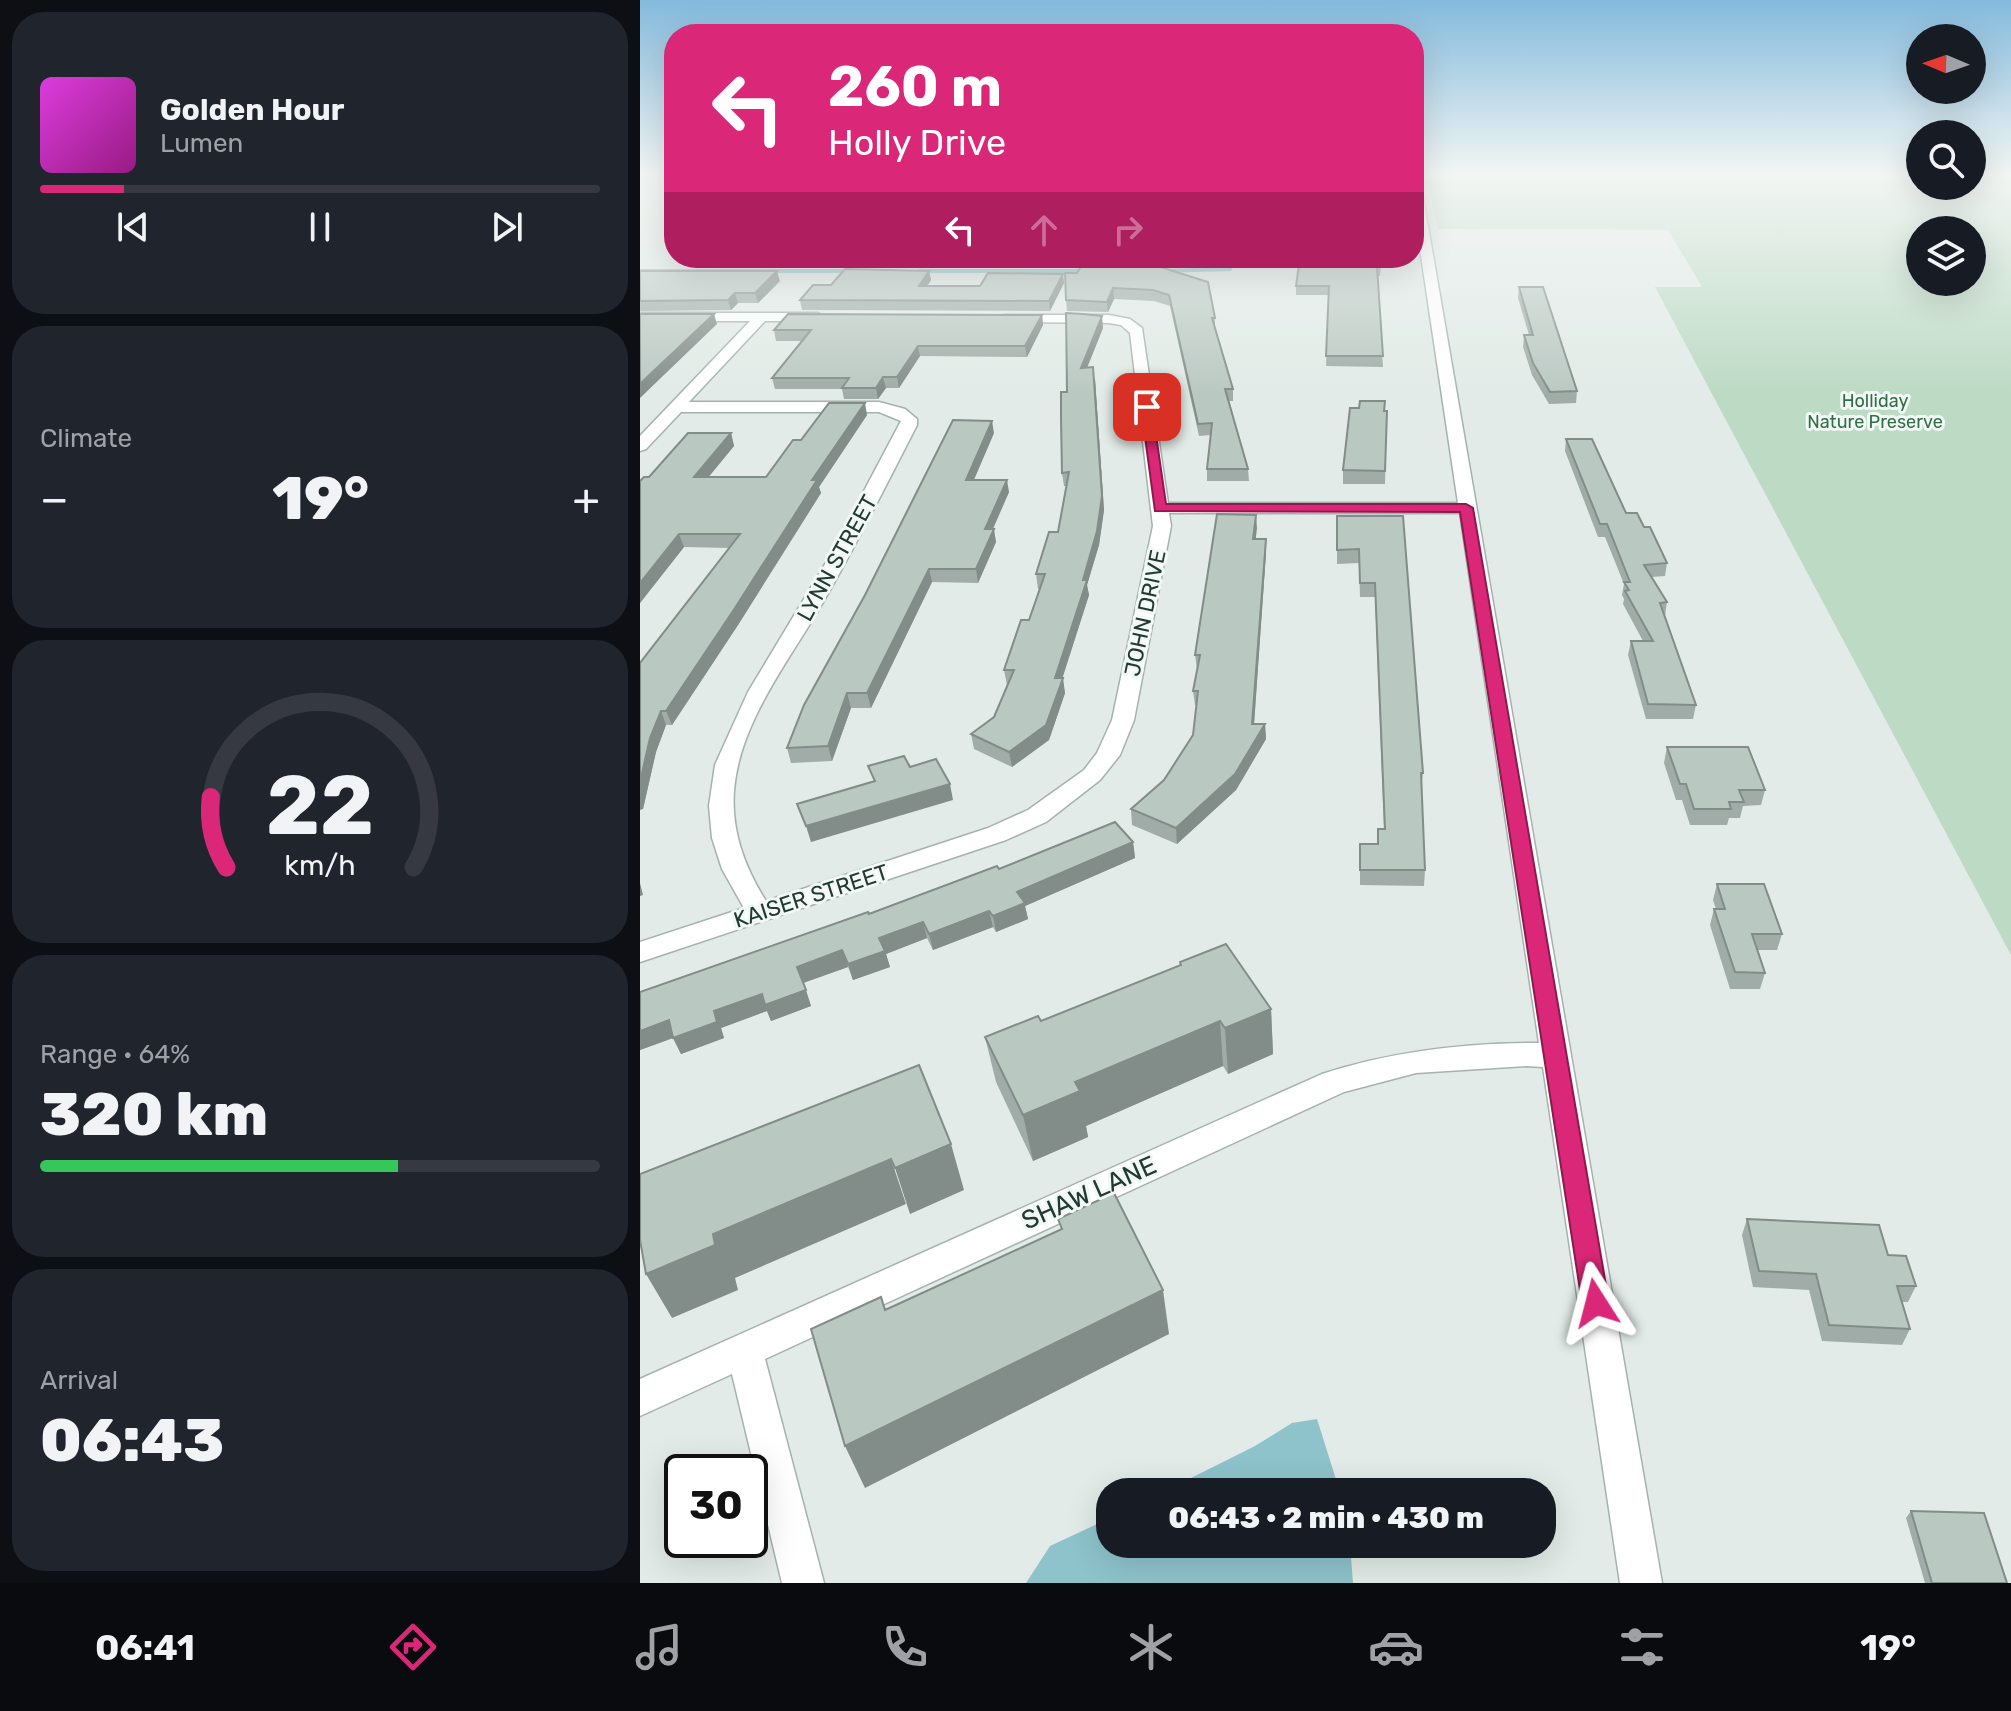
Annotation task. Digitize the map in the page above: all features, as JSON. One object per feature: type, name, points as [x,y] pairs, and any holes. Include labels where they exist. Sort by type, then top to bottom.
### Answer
[{"type":"street","points":[[1427,248],[1466,508],[1641,1583]]},
{"type":"street","points":[[640,317],[838,317]]},
{"type":"street","points":[[640,446],[761,317]]},
{"type":"street","name":"JOHN DRIVE","points":[[981,839],[1037,816],[1073,792],[1108,755],[1123,720],[1161,537],[1137,331],[1125,322],[1097,318],[992,318]]},
{"type":"street","name":"LYNN STREET","points":[[677,407],[879,407],[899,412],[909,419],[909,425],[830,573],[737,735],[726,767],[722,790],[722,828],[727,852],[736,875],[760,913]]},
{"type":"street","points":[[1160,508],[1466,508]]},
{"type":"street","name":"KAISER STREET","points":[[640,952],[981,839]]},
{"type":"street","name":"SHAW LANE","points":[[640,1398],[1333,1083],[1373,1069],[1422,1058],[1466,1054],[1556,1055]]},
{"type":"street","points":[[745,1352],[803,1583]]},
{"type":"green space","name":"Holliday Nature Preserve","points":[[1679,248],[1906,248],[1906,296],[1986,296],[1986,248],[2011,248],[2011,955],[1655,287],[1702,287]]},
{"type":"water","points":[[1317,1419],[1336,1478],[1191,1478],[1255,1446],[1292,1423]]},
{"type":"water","points":[[1096,1525],[1096,1558],[1351,1558],[1353,1583],[1026,1583],[1050,1546]]},
{"type":"building","points":[[1080,268],[1164,268],[1208,282],[1215,318],[1212,318],[1233,389],[1225,389],[1248,469],[1207,469],[1212,423],[1198,424],[1169,295],[1153,290],[1113,288],[1107,302],[1066,300],[1065,273],[1077,273]]},
{"type":"building","points":[[1299,268],[1377,268],[1383,356],[1326,356],[1329,286],[1296,286]]},
{"type":"building","points":[[845,269],[929,271],[919,286],[980,286],[988,273],[1063,274],[1049,301],[800,300],[813,285],[831,285]]},
{"type":"building","points":[[640,271],[777,271],[755,293],[735,293],[728,300],[640,301]]},
{"type":"building","points":[[1519,287],[1543,287],[1577,391],[1550,392],[1533,363],[1524,335],[1533,335]]},
{"type":"building","points":[[1066,313],[1102,316],[1081,368],[1093,367],[1102,496],[1097,531],[1083,580],[1087,580],[1055,678],[1063,678],[1046,725],[1009,752],[971,734],[994,717],[1014,670],[1004,670],[1021,620],[1029,620],[1045,574],[1036,574],[1049,532],[1058,532],[1069,472],[1062,473],[1061,392],[1067,392]]},
{"type":"building","points":[[640,314],[714,314],[640,384]]},
{"type":"building","points":[[788,314],[1042,315],[1025,346],[918,346],[897,377],[883,377],[876,388],[842,388],[849,378],[772,378],[811,330],[774,330]]},
{"type":"building","points":[[1360,401],[1385,401],[1385,471],[1343,470],[1350,408],[1359,408]]},
{"type":"building","points":[[829,403],[865,403],[812,480],[817,480],[733,611],[666,711],[661,711],[650,738],[640,782],[640,663],[740,534],[679,534],[640,583],[640,481],[649,477],[688,433],[731,433],[694,477],[766,477],[793,440],[801,440]]},
{"type":"building","points":[[953,420],[992,421],[966,480],[1007,480],[985,529],[994,529],[976,569],[929,569],[867,693],[847,693],[828,746],[787,748],[804,705],[865,595]]},
{"type":"building","points":[[1566,439],[1592,439],[1626,513],[1637,513],[1644,527],[1650,527],[1667,563],[1644,565],[1667,602],[1660,603],[1696,705],[1648,704],[1631,641],[1653,641],[1625,591],[1629,590],[1624,582],[1630,582],[1607,524],[1600,524]]},
{"type":"building","points":[[1217,514],[1256,515],[1253,539],[1266,539],[1252,724],[1265,724],[1235,774],[1176,828],[1131,809],[1164,780],[1193,735],[1198,691],[1193,691],[1200,655],[1195,655]]},
{"type":"building","points":[[1337,516],[1403,516],[1423,773],[1425,870],[1360,870],[1360,844],[1378,844],[1378,829],[1385,829],[1375,583],[1360,583],[1359,549],[1337,550]]},
{"type":"building","points":[[1667,747],[1748,747],[1765,790],[1739,790],[1744,802],[1729,802],[1731,809],[1694,809],[1686,784],[1680,784]]},
{"type":"building","points":[[904,756],[910,767],[936,759],[950,784],[806,826],[797,804],[875,781],[868,766]]},
{"type":"building","points":[[1115,822],[1133,842],[1017,892],[1025,903],[993,916],[989,911],[929,934],[923,922],[879,938],[885,951],[848,964],[842,950],[797,967],[806,990],[765,1005],[762,994],[714,1011],[717,1022],[673,1038],[669,1020],[640,1031],[640,992],[869,914],[997,866],[999,869]]},
{"type":"building","points":[[1717,884],[1764,884],[1782,934],[1752,934],[1765,973],[1735,972],[1714,909],[1725,909]]},
{"type":"building","points":[[1226,944],[1271,1009],[1225,1028],[1220,1021],[1075,1082],[1080,1091],[1023,1115],[985,1037],[1038,1016],[1041,1021]]},
{"type":"building","points":[[919,1065],[951,1144],[895,1168],[891,1159],[713,1234],[715,1245],[646,1274],[640,1240],[640,1174]]},
{"type":"building","points":[[1114,1193],[1163,1290],[845,1446],[811,1329],[881,1297],[885,1310],[1062,1229],[1058,1219]]},
{"type":"building","points":[[1747,1219],[1879,1225],[1888,1255],[1906,1256],[1916,1286],[1897,1286],[1910,1329],[1829,1325],[1816,1274],[1759,1271]]},
{"type":"building","points":[[1911,1511],[1984,1513],[2007,1583],[1932,1583]]},
{"type":"waterway","points":[[1159,271],[1230,268]]},
{"type":"waterway","points":[[640,271],[853,271]]},
{"type":"waterway","points":[[919,271],[1089,271]]},
{"type":"route","points":[[1147,407],[1160,508],[1466,508],[1596,1303]]}]
